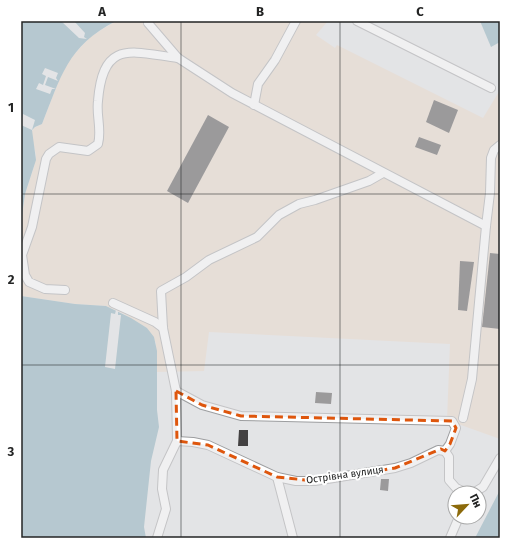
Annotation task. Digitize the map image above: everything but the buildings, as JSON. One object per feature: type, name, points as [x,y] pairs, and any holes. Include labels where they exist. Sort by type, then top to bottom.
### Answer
[{"type":"street","points":[[254,105],[258,84],[275,60],[296,21]]},
{"type":"street","points":[[362,22],[491,88]]},
{"type":"street","points":[[148,23],[178,58],[226,90],[486,226]]},
{"type":"street","points":[[65,290],[45,289],[30,282],[25,275],[22,255],[32,227],[46,159],[54,149],[59,147],[88,151],[98,144],[98,101],[105,68],[114,57],[127,52],[178,58]]},
{"type":"street","points":[[463,418],[472,379],[490,193],[491,158],[494,150],[500,145]]},
{"type":"street","points":[[157,538],[166,509],[162,489],[163,470],[177,441],[176,391],[163,328],[160,296],[161,291],[168,285],[186,277],[209,260],[257,237],[279,215],[299,204],[315,200],[368,181],[383,173]]},
{"type":"street","points":[[113,303],[155,322],[163,328]]},
{"type":"street","points":[[176,391],[202,405],[241,416],[452,422],[456,428],[450,444],[445,451],[448,457],[449,480],[453,485]]},
{"type":"street","name":"Острівна вулиця","points":[[177,441],[208,445],[277,477],[296,481],[315,481],[395,468],[411,463],[438,450],[445,451]]},
{"type":"street","points":[[484,485],[500,458]]},
{"type":"street","points":[[277,477],[293,538]]},
{"type":"street","points":[[450,538],[456,525]]},
{"type":"highlighted area","points":[[176,391],[202,405],[241,416],[452,421],[456,428],[450,444],[445,451],[441,449],[395,468],[315,481],[277,477],[208,445],[177,441]]},
{"type":"shaded area","points":[[116,21],[328,21],[316,35],[335,48],[337,45],[483,118],[500,90],[500,439],[447,420],[450,344],[209,332],[204,371],[156,372],[156,343],[147,328],[124,314],[106,306],[75,304],[21,296],[21,222],[25,194],[34,167],[36,155],[31,133],[34,128],[42,124],[59,80],[69,60],[90,37]]},
{"type":"water","points":[[21,21],[116,21],[86,41],[76,52],[61,77],[42,124],[32,130],[36,160],[25,194],[21,222]]},
{"type":"water","points":[[480,21],[500,21],[500,42],[491,47]]},
{"type":"water","points":[[21,296],[75,304],[106,306],[131,318],[147,328],[154,337],[157,351],[157,410],[159,427],[151,461],[144,527],[146,538],[21,538]]},
{"type":"water","points":[[500,490],[500,538],[475,538],[482,525],[487,525],[487,515]]},
{"type":"pier","points":[[61,21],[74,21],[85,33],[84,37],[87,39],[79,38]]},
{"type":"pier","points":[[45,68],[58,73],[56,78],[58,81],[48,77],[45,85],[56,89],[52,89],[50,94],[36,89],[39,83],[43,85],[46,76],[42,74]]},
{"type":"pier","points":[[23,114],[35,120],[32,130],[21,125]]},
{"type":"pier","points":[[116,310],[118,311],[118,315],[121,315],[115,369],[105,367],[111,313],[115,314]]}]
